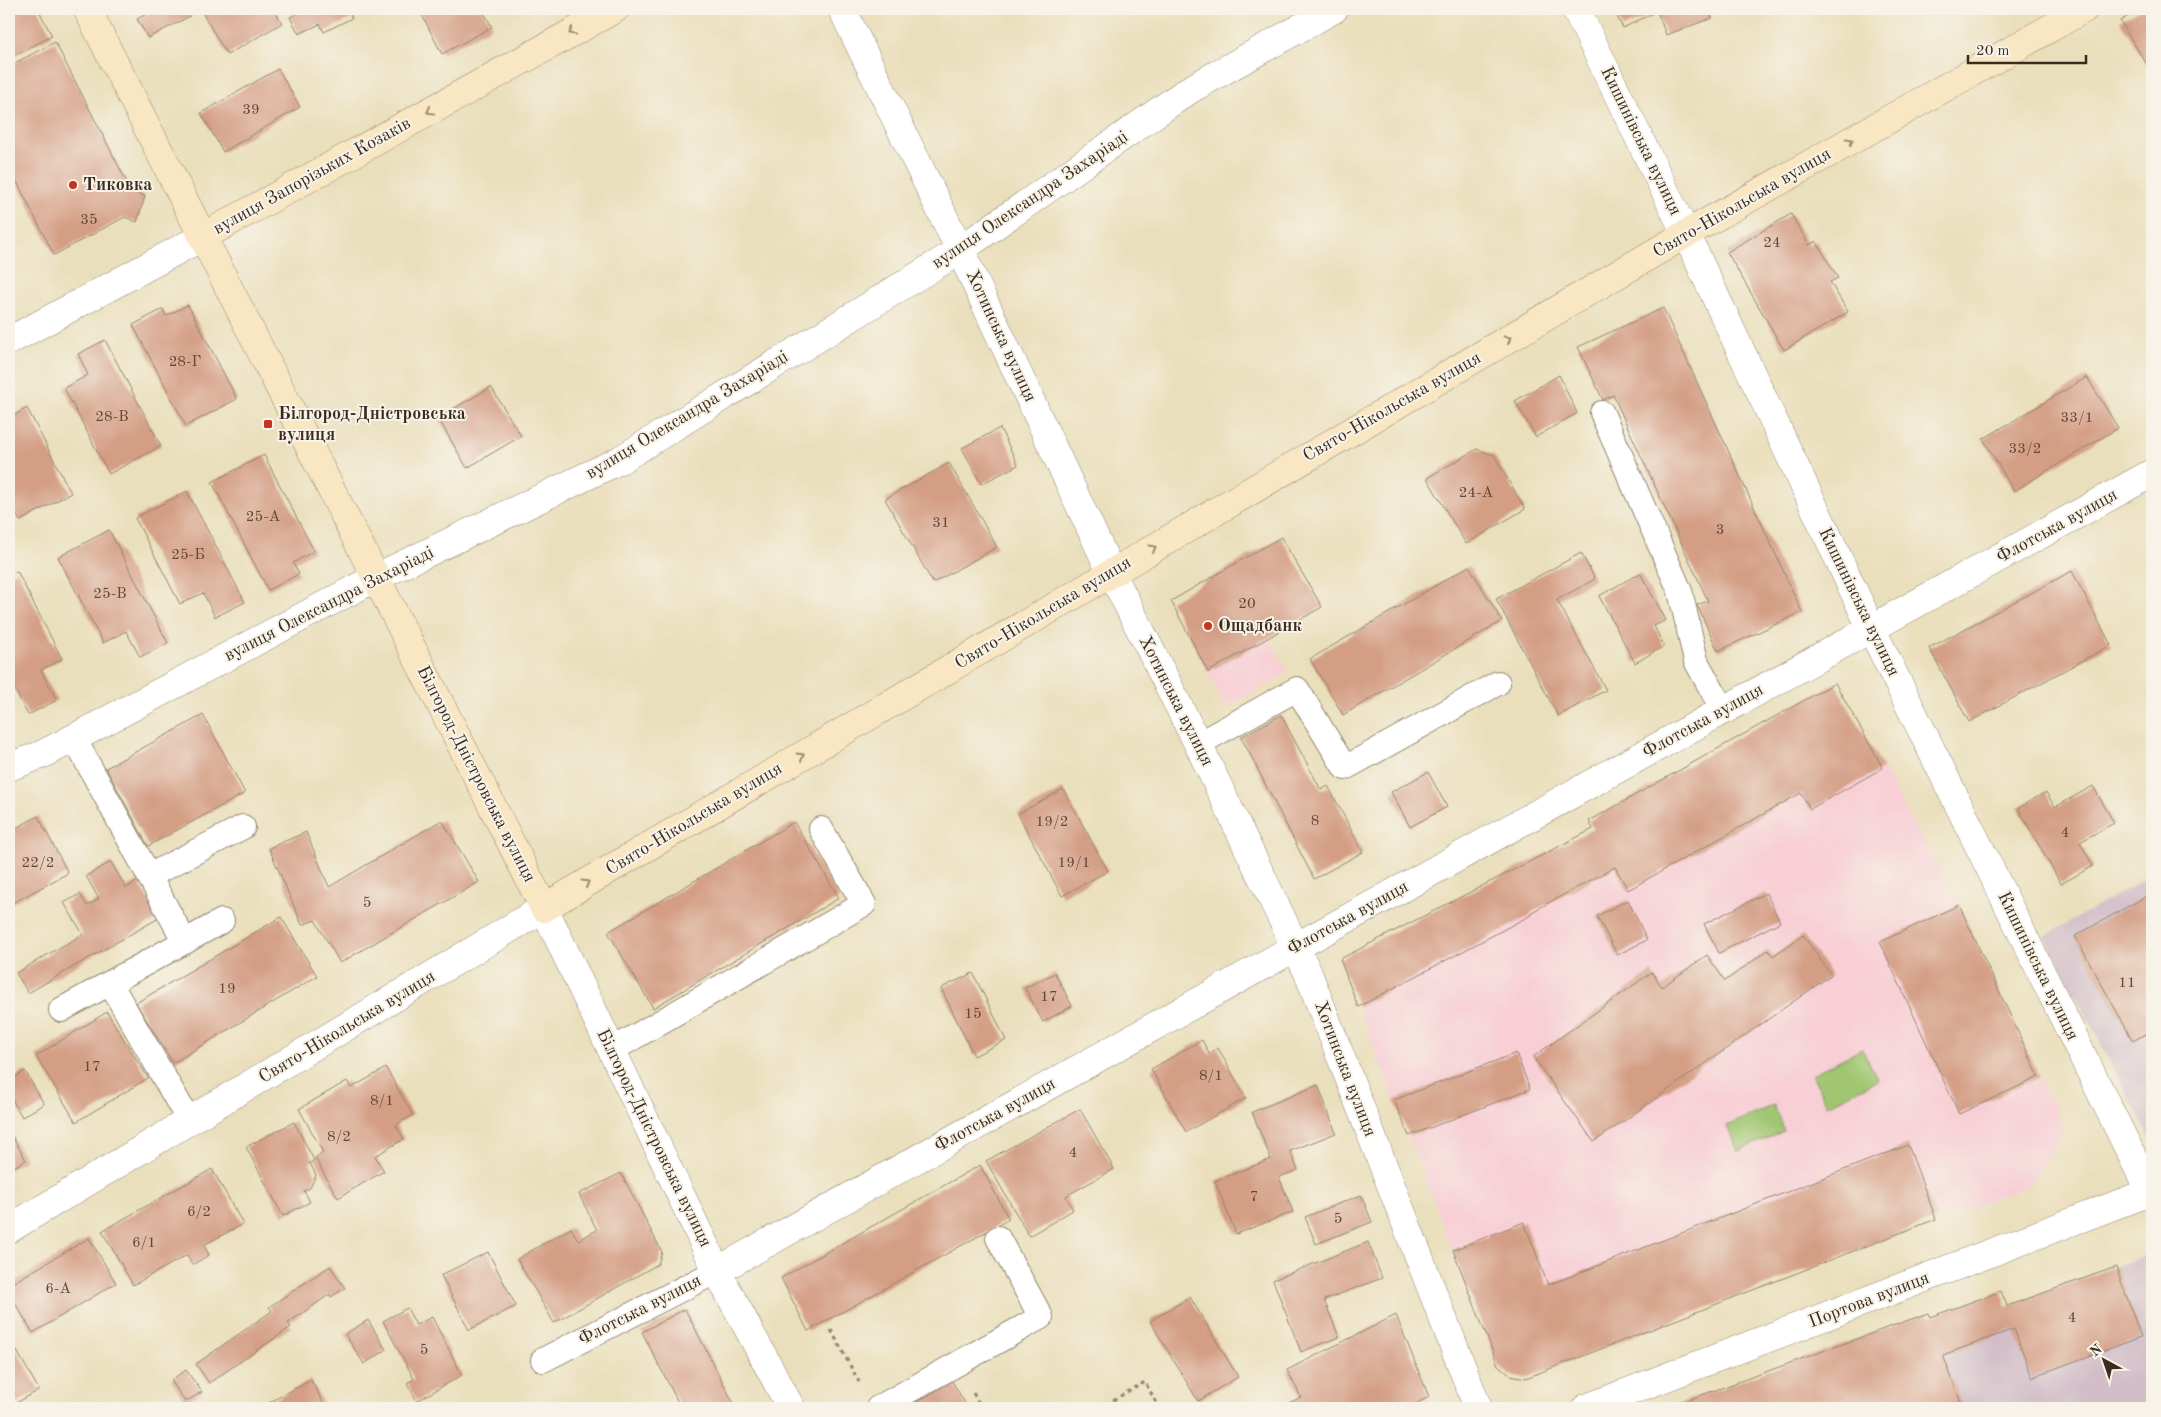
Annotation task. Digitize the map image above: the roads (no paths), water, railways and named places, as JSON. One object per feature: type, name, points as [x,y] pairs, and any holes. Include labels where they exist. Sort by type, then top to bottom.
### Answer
[{"type":"main road","name":"Білгород-Дністровська вулиця","points":[[87,9],[544,908]]},
{"type":"main road","name":"вулиця Запорізьких Козаків","points":[[204,236],[614,9]]},
{"type":"main road","name":"Свято-Нікольська вулиця","points":[[544,908],[1686,234],[2084,9]]},
{"type":"street","name":"Хотинська вулиця","points":[[842,9],[960,250],[1112,572],[1198,744],[1308,973],[1478,1408]]},
{"type":"street","name":"вулиця Олександра Захаріаді","points":[[9,767],[42,754],[74,738],[377,578],[620,460],[960,250],[1189,90],[1334,9]]},
{"type":"street","name":"Кишинівська вулиця","points":[[1576,9],[1686,234],[1871,628],[2151,1191]]},
{"type":"street","name":"вулиця Запорізьких Козаків","points":[[9,341],[204,236]]},
{"type":"street","name":"Флотська вулиця","points":[[717,1270],[1722,710],[2152,473]]},
{"type":"street","name":"Білгород-Дністровська вулиця","points":[[544,908],[717,1270],[791,1408]]},
{"type":"street","name":"Свято-Нікольська вулиця","points":[[9,1229],[544,908]]},
{"type":"street","name":"Портова вулиця","points":[[1586,1408],[2151,1191]]},
{"type":"lane","points":[[1602,412],[1680,591],[1696,661],[1722,710]]},
{"type":"lane","points":[[1198,744],[1297,689],[1346,768],[1498,683]]},
{"type":"lane","points":[[74,738],[185,942]]},
{"type":"lane","points":[[149,876],[243,827]]},
{"type":"lane","points":[[612,1050],[864,904],[821,829]]},
{"type":"lane","points":[[61,1010],[222,921]]},
{"type":"lane","points":[[110,983],[189,1121]]},
{"type":"lane","points":[[878,1408],[1041,1317],[998,1238]]},
{"type":"lane","name":"Флотська вулиця","points":[[543,1360],[717,1270]]},
{"type":"place","name":"Тиковка","points":[[73,185]]},
{"type":"place","name":"Білгород-Дністровська вулиця","points":[[268,424]]},
{"type":"place","name":"Ощадбанк","points":[[1208,626]]}]
